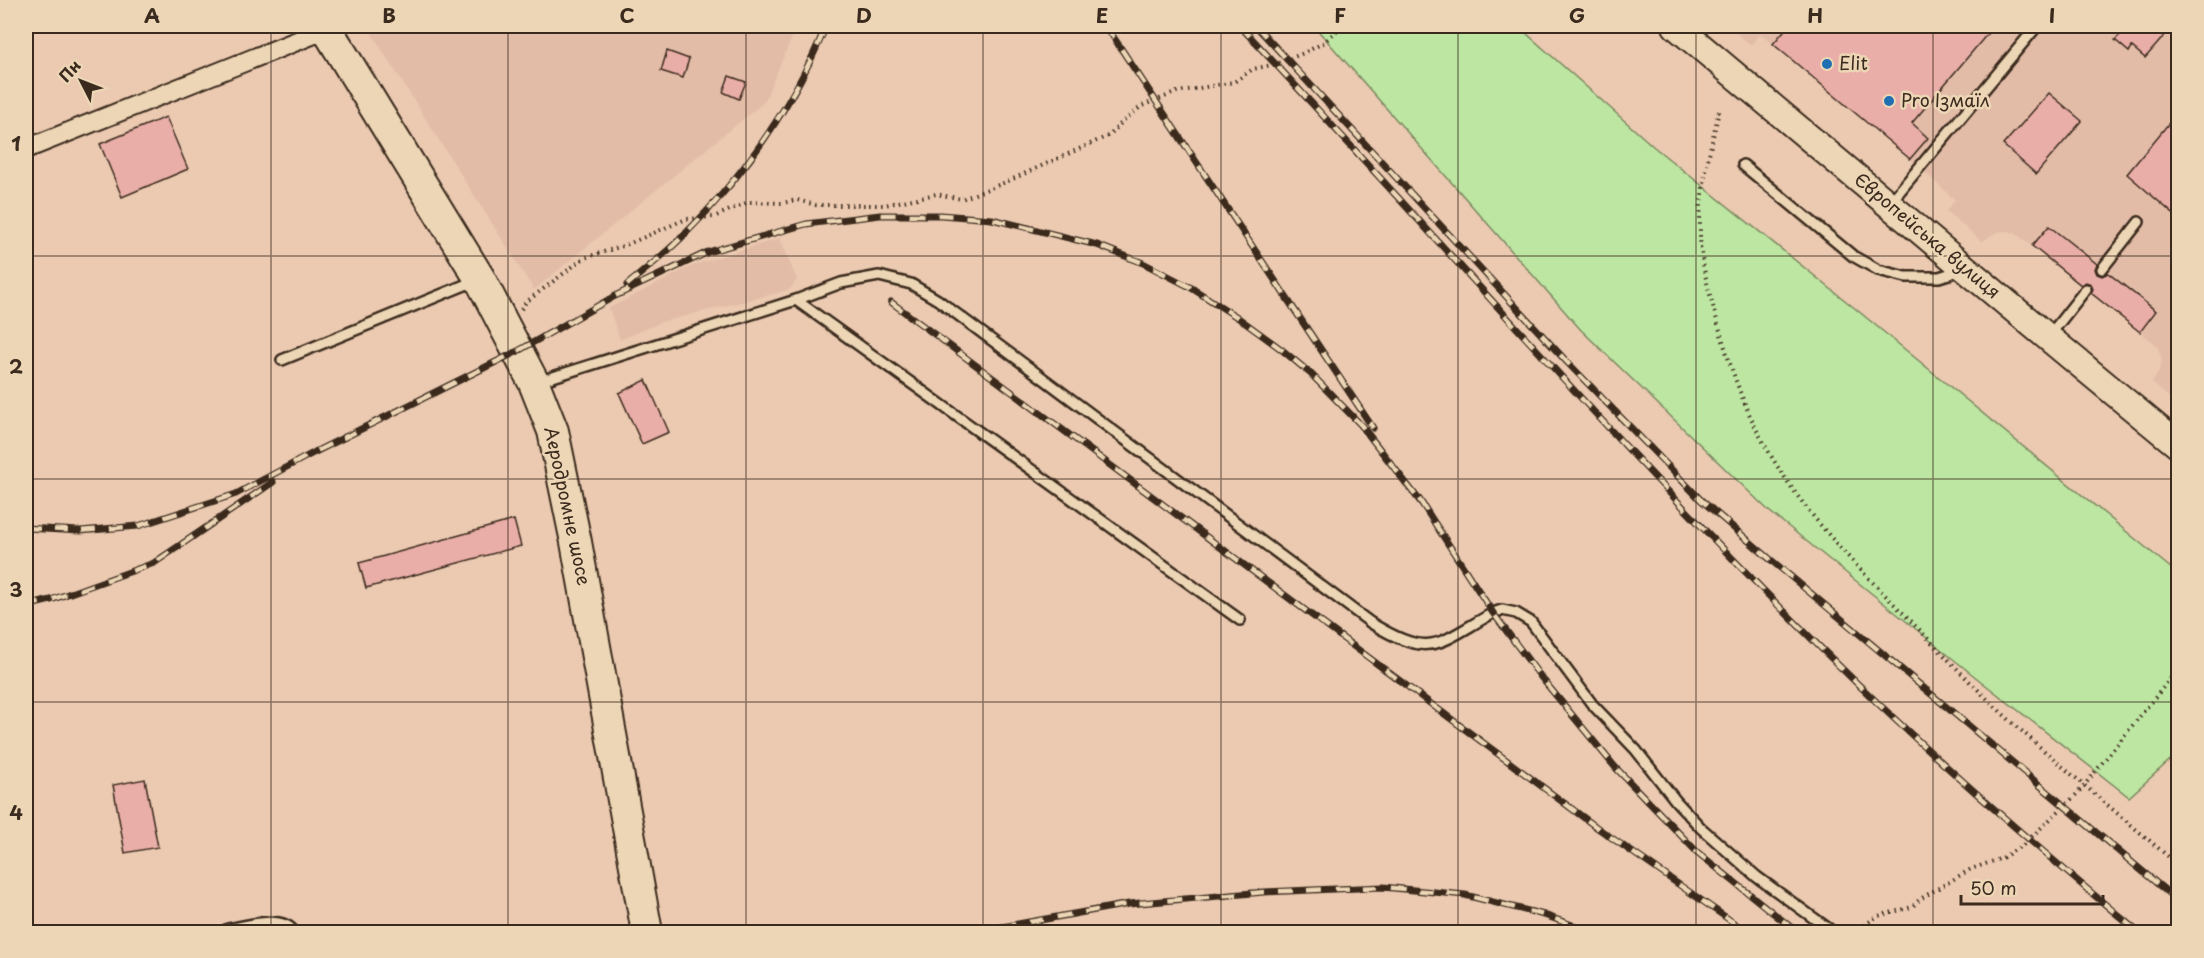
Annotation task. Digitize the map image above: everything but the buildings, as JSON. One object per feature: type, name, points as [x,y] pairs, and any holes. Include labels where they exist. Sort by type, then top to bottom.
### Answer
[{"type":"highway","name":"Аеродромне шосе","points":[[326,27],[480,279],[534,383],[553,431],[576,542],[647,933]]},
{"type":"main road","name":"Європейська вулиця","points":[[1676,26],[1960,266],[2178,445]]},
{"type":"street","points":[[26,149],[326,27]]},
{"type":"lane","points":[[1889,204],[2037,26]]},
{"type":"lane","points":[[1743,165],[1853,256],[1878,270],[1906,277],[1939,277],[1952,273],[1960,266]]},
{"type":"lane","points":[[2102,268],[2139,222]]},
{"type":"lane","points":[[534,383],[796,300],[841,283],[879,276],[911,284],[947,307],[1362,616],[1389,633],[1410,643],[1423,646],[1440,643],[1502,610],[1516,613],[1531,622],[1543,635],[1592,704],[1636,750],[1676,801],[1701,828],[1756,877],[1833,933]]},
{"type":"lane","points":[[282,360],[480,279]]},
{"type":"lane","points":[[2047,338],[2086,289]]},
{"type":"lane","points":[[796,300],[1240,620]]},
{"type":"lane","points":[[222,933],[228,929],[274,922],[284,924],[294,933]]},
{"type":"path","points":[[506,328],[526,302],[584,258],[626,245],[686,219],[714,217],[748,202],[782,203],[796,200],[816,205],[885,205],[936,194],[962,199],[1006,182],[1110,135],[1142,106],[1177,92],[1233,82],[1253,69],[1304,54],[1323,43],[1342,26]]},
{"type":"path","points":[[1719,111],[1705,171],[1700,232],[1706,279],[1729,363],[1765,446],[1795,494],[1832,539],[2002,712],[2178,865]]},
{"type":"path","points":[[1854,933],[1878,916],[1912,907],[1920,899],[1971,868],[2002,858],[2023,845],[2085,786],[2178,672]]},
{"type":"shaded area","points":[[367,26],[797,26],[764,102],[534,290]]},
{"type":"shaded area","points":[[1727,26],[2178,26],[2178,405],[2152,383],[2162,360],[2153,342],[2015,233],[1998,232],[1982,242],[1946,211],[1955,200],[1910,159],[1761,34],[1751,45]]},
{"type":"shaded area","points":[[780,238],[797,280],[789,290],[662,322],[620,340],[609,308],[694,265]]},
{"type":"green space","points":[[1314,26],[1518,26],[1654,147],[1857,310],[2178,574],[2178,753],[2129,797],[1769,511],[1581,330]]},
{"type":"railway","points":[[627,285],[686,233],[748,162],[799,83],[826,26]]},
{"type":"railway","points":[[1106,26],[1373,428]]},
{"type":"railway","points":[[1240,26],[1603,422],[1751,578],[1864,690],[1941,762],[2138,932]]},
{"type":"railway","points":[[1256,26],[1567,362],[1700,499],[2178,901]]},
{"type":"railway","points":[[26,528],[80,531],[138,526],[236,494],[518,351],[615,296],[708,252],[806,224],[880,215],[941,215],[992,219],[1097,245],[1143,263],[1190,287],[1237,317],[1311,374],[1361,425],[1423,505]]},
{"type":"railway","points":[[891,302],[1599,829],[1747,932]]},
{"type":"railway","points":[[26,606],[51,600],[154,563],[273,482]]},
{"type":"railway","points":[[1419,499],[1493,613],[1540,676],[1615,767],[1697,852],[1797,932]]},
{"type":"railway","points":[[974,932],[1129,904],[1264,892],[1383,887],[1465,895],[1544,915],[1592,932]]},
{"type":"place","name":"Elit","points":[[1827,64]]},
{"type":"place","name":"Pro Ізмаїл","points":[[1889,101]]}]
